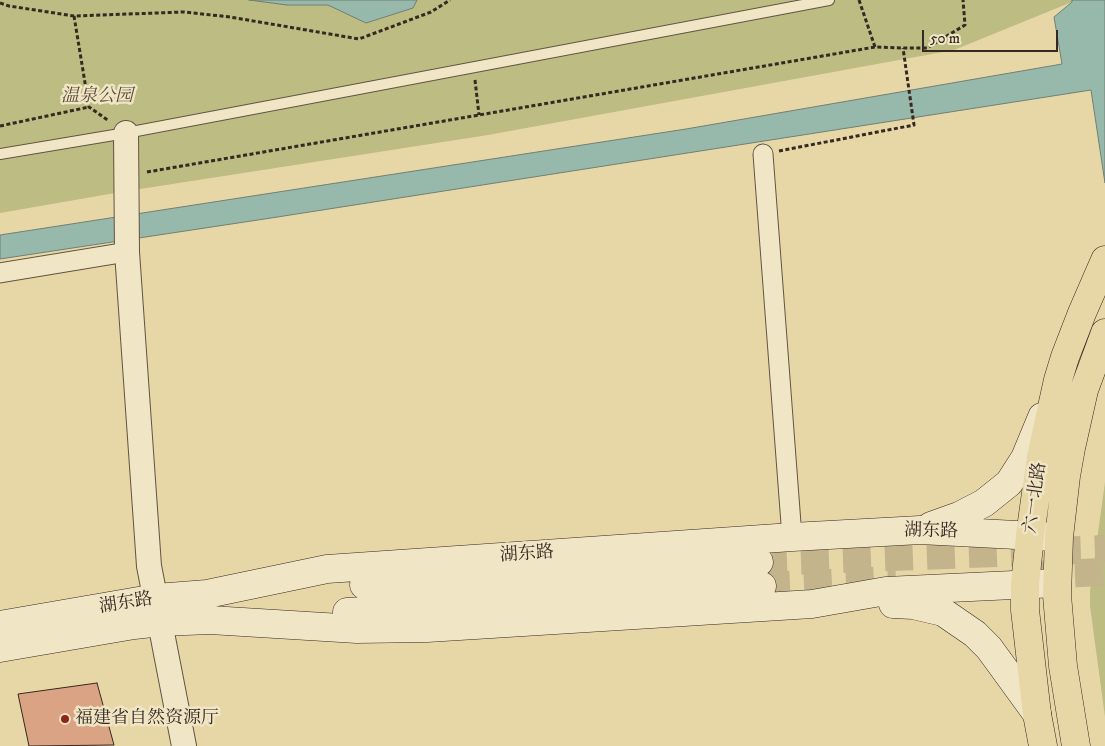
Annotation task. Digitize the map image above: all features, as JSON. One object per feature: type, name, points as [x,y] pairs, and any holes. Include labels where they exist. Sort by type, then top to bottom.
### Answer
[{"type":"main road","name":"六一北路","points":[[1043,746],[1037,714],[1025,610],[1025,584],[1030,536],[1049,417],[1065,357],[1105,260]]},
{"type":"main road","name":"六一北路","points":[[1076,746],[1063,666],[1056,583],[1059,537],[1066,476],[1084,390],[1105,333]]},
{"type":"main road","points":[[920,530],[971,511],[1009,483],[1025,458],[1065,357]]},
{"type":"main road","name":"湖东路","points":[[209,607],[327,569],[792,536],[920,530],[1059,537]]},
{"type":"main road","points":[[209,607],[761,574]]},
{"type":"main road","name":"湖东路","points":[[0,625],[209,607],[357,629],[427,628],[812,604],[886,591],[1056,583]]},
{"type":"main road","points":[[812,604],[903,604],[923,606],[943,612],[975,634],[990,648],[1037,714]]},
{"type":"main road","name":"湖东路","points":[[0,648],[134,625],[158,610]]},
{"type":"street","points":[[126,133],[127,252],[150,566],[184,746]]},
{"type":"street","points":[[763,154],[792,536]]},
{"type":"street","points":[[0,273],[127,252]]},
{"type":"lane","points":[[0,154],[126,133],[830,0]]},
{"type":"path","points":[[0,3],[74,16],[184,12],[230,17],[359,38],[431,12],[450,0]]},
{"type":"path","points":[[859,0],[875,47]]},
{"type":"path","points":[[126,176],[875,47],[927,48],[966,25],[963,0]]},
{"type":"path","points":[[74,16],[89,107],[126,133]]},
{"type":"path","points":[[763,154],[914,125],[903,48]]},
{"type":"path","points":[[473,68],[479,115]]},
{"type":"path","points":[[0,126],[89,107]]},
{"type":"green space","name":"温泉公园","points":[[0,0],[1072,0],[1072,2],[954,50],[488,135],[121,192],[0,213]]},
{"type":"green space","points":[[1105,482],[1105,717],[1090,606],[1090,591]]},
{"type":"shaded area","points":[[249,0],[417,0],[413,8],[366,23],[328,5],[287,5]]},
{"type":"shaded area","points":[[1072,0],[1105,0],[1105,183],[1091,90],[0,259],[0,235],[686,129],[1062,64],[1054,17]]},
{"type":"building","name":"福建省自然资源厅","points":[[97,683],[114,745],[29,746],[18,694]]},
{"type":"tunnel","points":[[759,562],[1105,549]]},
{"type":"tunnel","points":[[1033,575],[1105,572]]},
{"type":"tunnel","points":[[762,586],[896,580]]},
{"type":"place","name":"福建省自然资源厅","points":[[65,719]]}]
